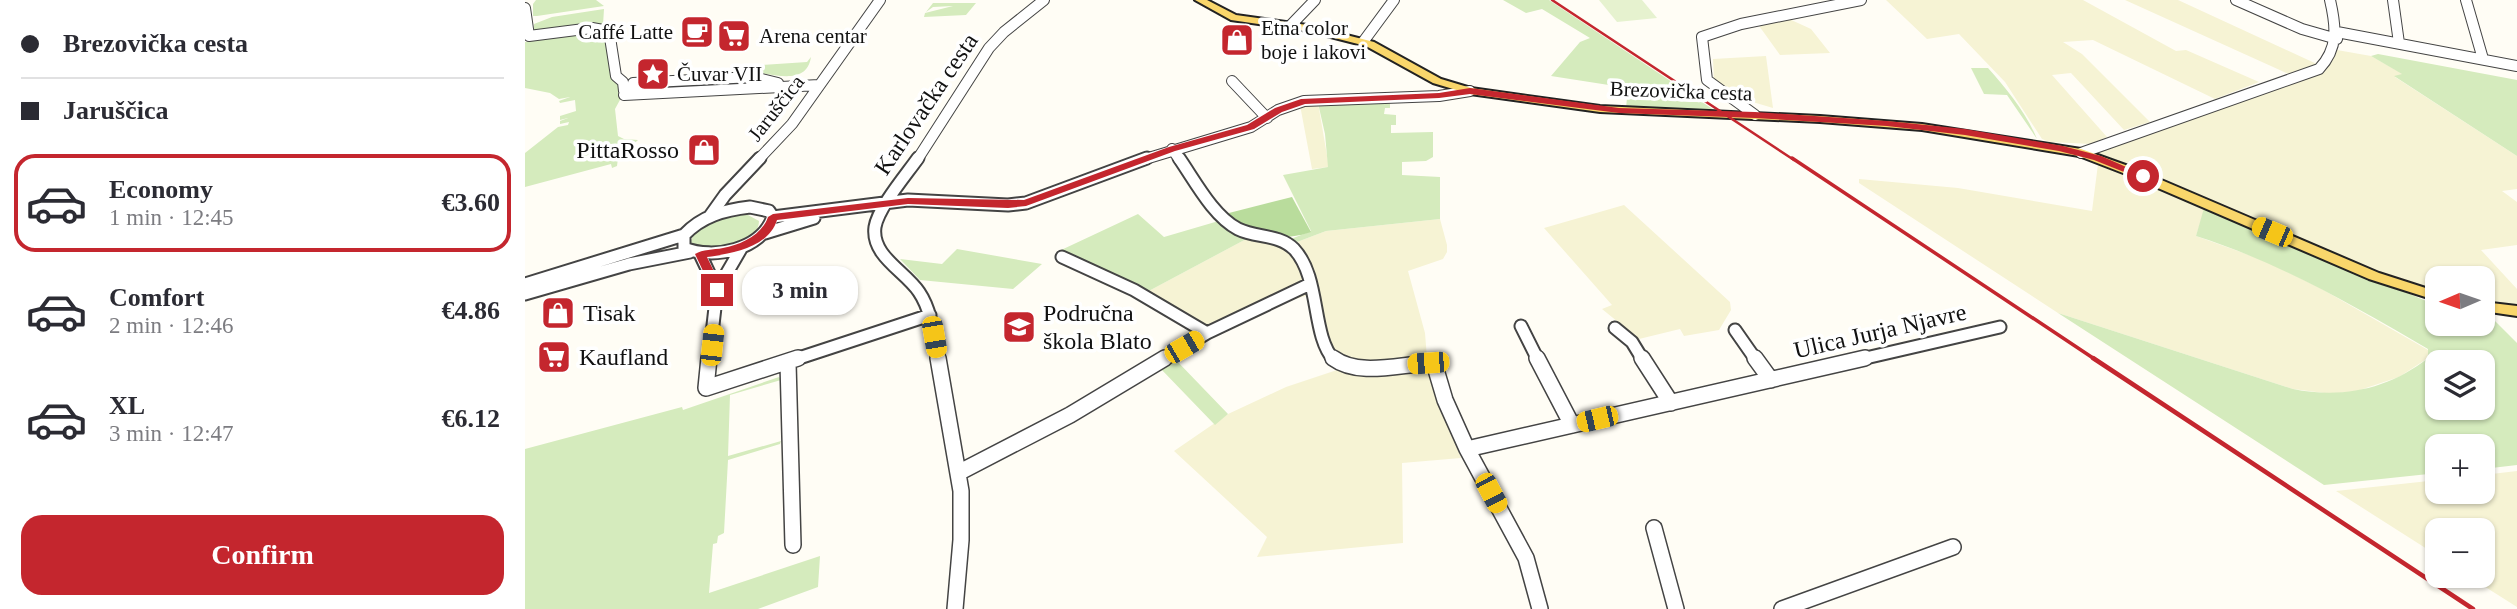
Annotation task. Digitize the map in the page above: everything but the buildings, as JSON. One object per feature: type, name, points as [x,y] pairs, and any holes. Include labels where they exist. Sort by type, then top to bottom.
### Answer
[{"type":"main road","name":"Brezovička cesta","points":[[1200,0],[1232,18],[1291,25],[1363,42],[1437,81],[1470,91],[1600,109],[1755,115],[1923,127],[2081,153],[2143,176],[2374,276],[2425,293]]},
{"type":"main road","points":[[2495,308],[2517,311]]},
{"type":"street","name":"Jaruščica","points":[[710,216],[731,188],[792,124],[880,0]]},
{"type":"street","name":"Karlovačka cesta","points":[[955,609],[961,540],[958,473],[930,315],[919,292],[888,261],[874,241],[877,218],[933,137],[989,48],[1004,32],[1044,0]]},
{"type":"street","points":[[1291,25],[1315,0]]},
{"type":"street","points":[[1363,42],[1394,0]]},
{"type":"street","points":[[1755,115],[1707,80],[1702,37],[1741,24],[1861,0]]},
{"type":"street","points":[[2236,0],[2302,29],[2399,43],[2517,66]]},
{"type":"street","points":[[2081,153],[2319,69],[2333,49],[2337,36],[2330,0]]},
{"type":"street","points":[[2393,0],[2399,43]]},
{"type":"street","points":[[2466,0],[2483,60]]},
{"type":"street","points":[[525,8],[529,36],[592,28],[609,31],[616,76],[623,86],[624,95],[821,83]]},
{"type":"street","points":[[623,86],[753,77],[776,83],[821,83]]},
{"type":"street","points":[[750,89],[763,80]]},
{"type":"street","points":[[1232,80],[1267,118]]},
{"type":"street","points":[[773,217],[832,212],[886,202],[1026,203],[1172,149],[1251,127],[1291,104],[1304,101],[1439,96],[1470,91]]},
{"type":"street","points":[[1172,149],[1230,224],[1240,230],[1285,242],[1296,250],[1310,284],[1330,357],[1351,368],[1434,363],[1445,400],[1467,449],[1527,558],[1540,609]]},
{"type":"street","name":"Jaruščica","points":[[750,171],[738,194],[740,201],[750,206]]},
{"type":"street","points":[[717,290],[695,253],[684,248],[684,236],[689,228],[710,216],[750,206],[769,211],[773,217]]},
{"type":"street","points":[[525,294],[651,258],[720,253],[742,247],[765,233],[832,212]]},
{"type":"street","points":[[765,233],[773,217]]},
{"type":"street","points":[[525,284],[684,236]]},
{"type":"street","points":[[742,247],[727,268],[717,290],[706,388],[930,315]]},
{"type":"street","points":[[1062,257],[1134,290],[1207,333]]},
{"type":"street","points":[[958,473],[1070,415],[1207,333],[1310,284]]},
{"type":"street","points":[[1521,326],[1572,425]]},
{"type":"street","name":"Ulica Jurja Njavre","points":[[1467,449],[2000,327]]},
{"type":"street","points":[[1615,328],[1632,342],[1671,402]]},
{"type":"street","name":"Ulica Jurja Njavre","points":[[1735,330],[1771,380]]},
{"type":"street","points":[[788,363],[793,545]]},
{"type":"street","points":[[1654,528],[1676,609]]},
{"type":"street","points":[[1782,609],[1953,547]]},
{"type":"shaded area","points":[[1886,0],[2083,0],[2176,51],[2186,50],[2259,82],[2215,99],[2093,40],[2063,42],[2082,54],[2150,122],[2124,130],[2071,73],[2052,75],[2107,137],[2091,144],[2050,142],[2042,139],[2005,82],[1959,34],[1927,39]]},
{"type":"shaded area","points":[[2125,0],[2178,0],[2319,65],[2293,76]]},
{"type":"shaded area","points":[[1787,18],[1811,29],[1830,53],[1780,55],[1757,23]]},
{"type":"shaded area","points":[[2337,50],[2371,56],[2403,74],[2395,77],[2517,156],[2517,189],[2502,191],[2517,202],[2517,245],[2481,250],[2517,289],[2517,305],[2495,302],[2495,266],[2425,266],[2425,288],[2394,278],[2093,152],[2331,60]]},
{"type":"shaded area","points":[[1766,56],[1773,108],[1736,97],[1714,81],[1713,59]]},
{"type":"shaded area","points":[[1318,103],[1329,167],[1312,169],[1300,105]]},
{"type":"shaded area","points":[[2098,164],[2205,208],[2196,236],[2263,260],[2320,288],[2428,350],[2425,350],[2425,360],[2399,377],[2357,391],[2332,394],[2293,389],[2058,313],[1859,183],[1859,179],[1958,188],[2092,211]]},
{"type":"shaded area","points":[[1624,205],[1730,302],[1731,310],[1719,330],[1684,336],[1680,329],[1639,339],[1602,309],[1612,305],[1544,228]]},
{"type":"shaded area","points":[[1440,219],[1447,245],[1443,259],[1408,271],[1425,333],[1427,358],[1355,365],[1331,351],[1312,278],[1297,242],[1326,231]]},
{"type":"shaded area","points":[[1250,237],[1284,245],[1298,260],[1309,295],[1227,319],[1212,327],[1145,293]]},
{"type":"shaded area","points":[[1340,369],[1423,369],[1428,375],[1461,458],[1402,463],[1403,543],[1257,557],[1267,537],[1174,451],[1228,414],[1286,387]]},
{"type":"shaded area","points":[[2517,471],[2517,607],[2487,588],[2495,588],[2495,518],[2425,518],[2425,548],[2336,491],[2425,481],[2425,504],[2495,504],[2495,474]]},
{"type":"green space","points":[[536,0],[596,0],[604,6],[533,16],[533,4]]},
{"type":"green space","points":[[1503,0],[1549,0],[1717,112],[1626,108],[1628,88],[1551,76],[1580,42],[1590,38],[1542,9],[1526,13]]},
{"type":"green space","points":[[1599,0],[1642,0],[1657,18],[1617,22]]},
{"type":"green space","points":[[933,3],[976,3],[966,15],[924,17],[925,13],[953,6],[933,7],[926,12]]},
{"type":"green space","points":[[604,9],[603,25],[534,33],[534,24],[552,17]]},
{"type":"green space","points":[[601,31],[605,37],[611,76],[618,84],[621,98],[615,109],[618,136],[638,140],[618,158],[617,166],[612,168],[611,164],[525,187],[525,153],[558,127],[568,125],[569,122],[560,124],[560,121],[568,118],[560,120],[560,116],[576,111],[575,100],[559,101],[570,97],[559,99],[550,93],[525,88],[525,42]]},
{"type":"green space","points":[[2378,54],[2517,80],[2517,156],[2394,76],[2402,74],[2371,56]]},
{"type":"green space","points":[[811,57],[808,67],[794,76],[747,72],[748,66],[807,62]]},
{"type":"green space","points":[[1971,68],[1988,68],[2022,111],[2037,139],[2007,95],[1984,94]]},
{"type":"green space","points":[[1390,100],[1390,108],[1385,108],[1384,114],[1396,115],[1396,125],[1391,125],[1391,133],[1433,132],[1433,157],[1426,161],[1402,162],[1402,175],[1440,177],[1440,219],[1326,231],[1297,242],[1291,239],[1311,231],[1283,175],[1328,167],[1325,134],[1318,103]]},
{"type":"green space","points":[[2098,162],[2425,300],[2425,336],[2495,336],[2495,321],[2517,343],[2517,465],[2495,468],[2495,434],[2425,434],[2425,474],[2324,485],[2058,313],[2293,389],[2311,392],[2364,389],[2397,377],[2425,360],[2425,420],[2495,420],[2495,350],[2428,350],[2286,272],[2196,236],[2204,208]]},
{"type":"green space","points":[[1292,197],[1311,232],[1288,237],[1265,235],[1244,228],[1225,214]]},
{"type":"green space","points":[[1138,214],[1164,237],[1222,220],[1250,237],[1145,293],[1059,251]]},
{"type":"green space","points":[[748,215],[759,221],[754,233],[743,242],[721,249],[692,246],[694,235],[705,225]]},
{"type":"green space","points":[[957,249],[1042,264],[1013,289],[920,280],[900,259],[942,264]]},
{"type":"green space","points":[[1175,359],[1228,414],[1215,425],[1160,368]]},
{"type":"green space","points":[[779,377],[781,380],[730,395],[728,456],[781,441],[780,444],[728,460],[724,533],[718,536],[717,543],[713,544],[709,593],[820,556],[818,587],[758,609],[525,609],[525,449],[682,407],[683,410]]},
{"type":"railway","points":[[1552,0],[1794,160]]},
{"type":"railway","points":[[1792,158],[2096,360]]},
{"type":"railway","points":[[2093,358],[2473,609]]},
{"type":"place","name":"Caffé Latte","points":[[697,32]]},
{"type":"place","name":"Arena centar","points":[[734,36]]},
{"type":"place","name":"Etna color boje i lakovi","points":[[1237,40]]},
{"type":"place","name":"Čuvar VII","points":[[653,74]]},
{"type":"place","name":"PittaRosso","points":[[704,150]]},
{"type":"place","name":"Tisak","points":[[558,313]]},
{"type":"place","name":"Područna škola Blato","points":[[1019,327]]},
{"type":"place","name":"Kaufland","points":[[554,357]]},
{"type":"route","points":[[717,290],[700,254],[713,254],[742,247],[765,233],[773,222],[773,217],[832,212],[886,202],[1016,205],[1037,201],[1172,149],[1251,127],[1278,110],[1304,101],[1439,96],[1470,91],[1619,110],[1695,115],[1755,115],[1923,127],[2060,148],[2098,158],[2143,176]]}]
